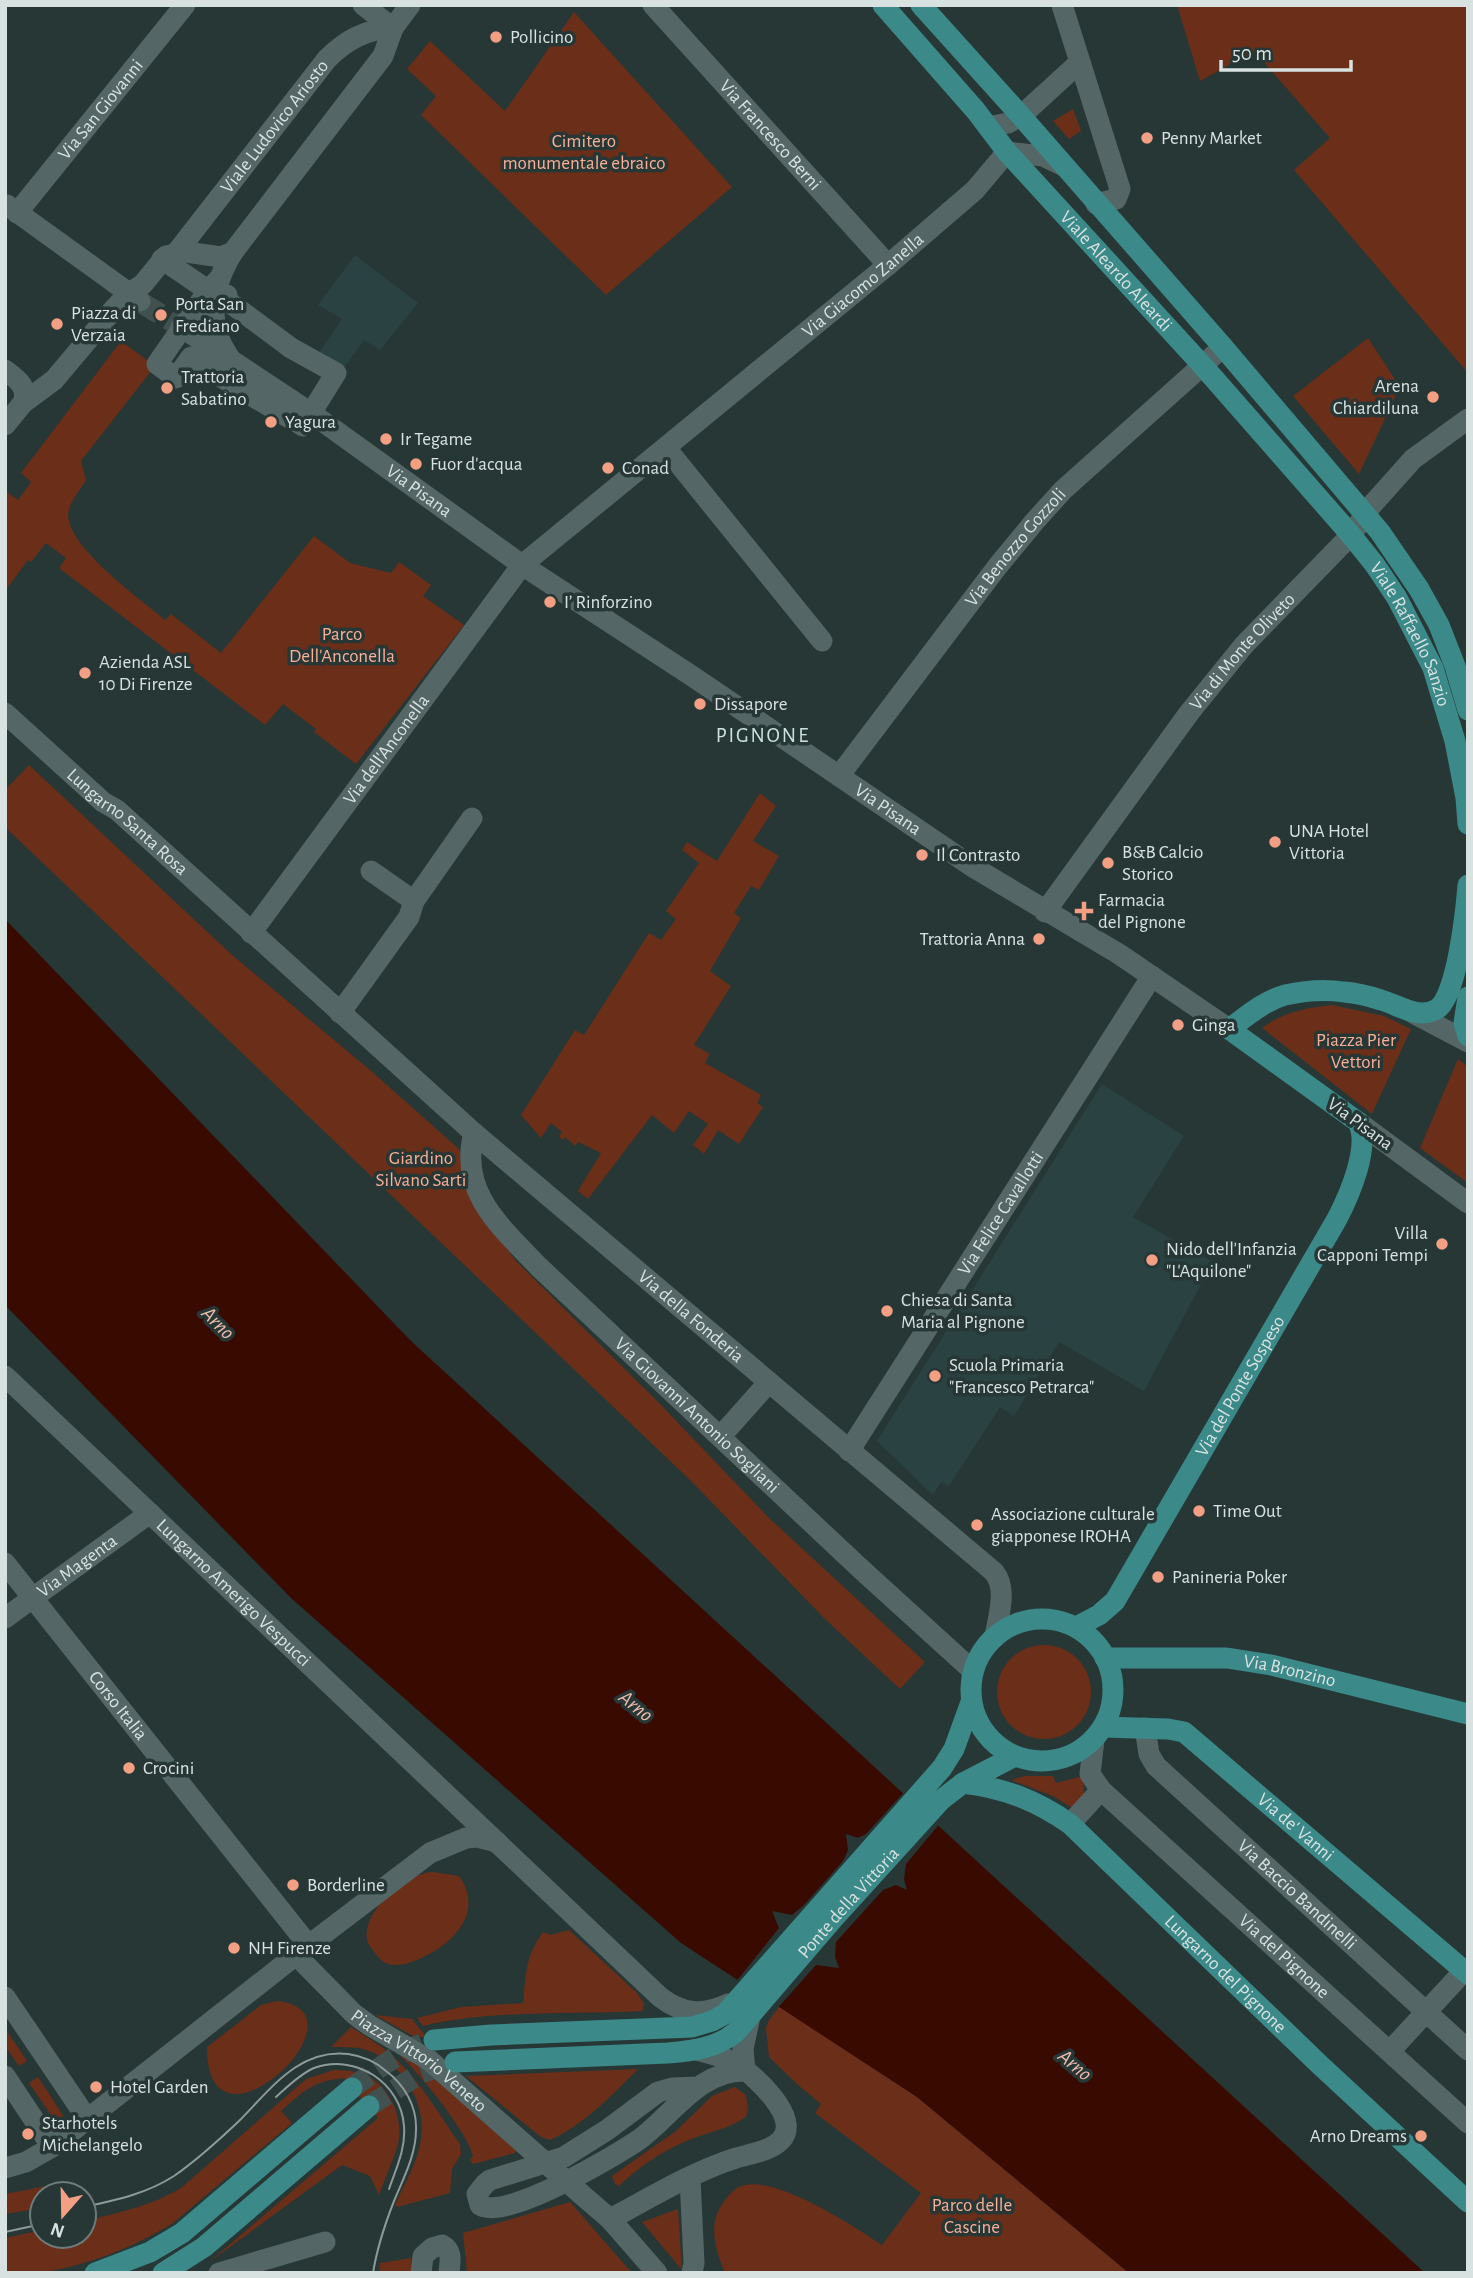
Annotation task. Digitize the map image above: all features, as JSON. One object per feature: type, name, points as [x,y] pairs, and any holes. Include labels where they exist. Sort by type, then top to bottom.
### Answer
[{"type":"main road","name":"Viale Aleardo Aleardi","points":[[883,5],[1007,152],[1203,366],[1352,535]]},
{"type":"main road","name":"Viale Aleardo Aleardi","points":[[921,5],[1223,347],[1366,514]]},
{"type":"main road","name":"Viale Raffaello Sanzio","points":[[1366,514],[1413,579],[1438,625],[1455,666],[1468,710]]},
{"type":"main road","name":"Viale Raffaello Sanzio","points":[[1352,535],[1397,598],[1433,668],[1455,741],[1468,824]]},
{"type":"main road","points":[[1230,1029],[1270,1000],[1315,991],[1365,995],[1413,1013],[1421,1014],[1436,1009],[1447,996],[1459,954],[1468,886]]},
{"type":"main road","points":[[1468,997],[1464,1023],[1468,1036]]},
{"type":"main road","name":"Via Pisana","points":[[1230,1029],[1358,1122]]},
{"type":"main road","name":"Via del Ponte Sospeso","points":[[1076,1627],[1099,1615],[1115,1601],[1318,1253],[1342,1209],[1355,1172],[1363,1138],[1358,1122]]},
{"type":"main road","points":[[1032,1620],[1050,1620],[1076,1627],[1087,1635],[1105,1658],[1110,1672],[1112,1694],[1099,1733],[1078,1751],[1056,1759],[1037,1760],[1015,1756],[1001,1748],[984,1730],[971,1702],[972,1670],[979,1656],[995,1637],[1010,1626],[1032,1620]]},
{"type":"main road","name":"Via Bronzino","points":[[1105,1658],[1241,1660],[1468,1714]]},
{"type":"main road","name":"Ponte della Vittoria","points":[[742,2021],[934,1777],[954,1749],[971,1702]]},
{"type":"main road","name":"Via de' Vanni","points":[[1099,1733],[1145,1728],[1175,1730],[1191,1737],[1466,1973]]},
{"type":"main road","points":[[957,1787],[1015,1756]]},
{"type":"main road","name":"Ponte della Vittoria","points":[[742,2021],[957,1787]]},
{"type":"main road","name":"Lungarno del Pignone","points":[[957,1787],[1013,1792],[1028,1798],[1070,1824],[1310,2056],[1468,2202]]},
{"type":"main road","name":"Ponte della Vittoria","points":[[715,2015],[729,2011],[742,2021]]},
{"type":"main road","name":"Piazza Vittorio Veneto","points":[[434,2040],[491,2035],[665,2029],[699,2025],[715,2015]]},
{"type":"main road","name":"Piazza Vittorio Veneto","points":[[455,2062],[696,2050],[721,2042],[742,2021]]},
{"type":"main road","points":[[96,2273],[150,2252],[182,2233],[352,2088]]},
{"type":"main road","points":[[163,2273],[204,2247],[369,2106]]},
{"type":"street","name":"Via San Giovanni","points":[[11,208],[185,5]]},
{"type":"street","points":[[363,5],[393,28]]},
{"type":"street","points":[[232,362],[215,330],[216,288],[233,252],[383,57],[393,28],[410,5]]},
{"type":"street","name":"Via Francesco Berni","points":[[653,5],[888,265]]},
{"type":"street","points":[[1062,5],[1121,192],[1114,201],[1096,204]]},
{"type":"street","name":"Viale Ludovico Ariosto","points":[[5,425],[23,403],[54,380],[135,298],[143,284],[169,256],[327,59],[343,44],[360,34],[393,28]]},
{"type":"street","points":[[988,127],[1008,123],[1021,116],[1080,62]]},
{"type":"street","points":[[1007,152],[1043,156],[1064,166]]},
{"type":"street","name":"Via Giacomo Zanella","points":[[522,565],[888,265],[975,190],[1007,152]]},
{"type":"street","points":[[11,208],[135,298]]},
{"type":"street","points":[[169,256],[221,257],[233,252]]},
{"type":"street","points":[[169,256],[203,288],[216,288],[228,295],[225,299],[290,348],[336,373],[303,426],[235,387],[191,357],[176,379],[157,364],[205,295],[216,288]]},
{"type":"street","name":"Via Pisana","points":[[181,328],[311,413],[522,565],[963,860],[1152,976],[1230,1029]]},
{"type":"street","name":"Via Benozzo Gozzoli","points":[[839,776],[1035,521],[1063,490],[1223,347]]},
{"type":"street","points":[[9,374],[24,390],[23,403]]},
{"type":"street","name":"Via di Monte Oliveto","points":[[1045,912],[1189,712],[1244,645],[1352,535],[1366,514],[1413,459],[1468,419]]},
{"type":"street","points":[[666,448],[822,641]]},
{"type":"street","name":"Via dell'Anconella","points":[[251,933],[522,565]]},
{"type":"street","name":"Lungarno Santa Rosa","points":[[5,713],[103,802],[117,810],[251,933]]},
{"type":"street","points":[[340,1013],[409,917],[414,901],[472,818]]},
{"type":"street","points":[[371,871],[414,901]]},
{"type":"street","name":"Via della Fonderia","points":[[251,933],[474,1133],[997,1576],[1001,1599],[995,1637]]},
{"type":"street","name":"Via Felice Cavallotti","points":[[849,1451],[1152,976]]},
{"type":"street","points":[[1413,1013],[1468,1042]]},
{"type":"street","name":"Via Pisana","points":[[1358,1122],[1468,1203]]},
{"type":"street","name":"Via Giovanni Antonio Sogliani","points":[[474,1133],[470,1150],[472,1176],[480,1198],[493,1217],[579,1306],[972,1670]]},
{"type":"street","name":"Lungarno Amerigo Vespucci","points":[[5,1376],[497,1842]]},
{"type":"street","points":[[721,1436],[769,1382]]},
{"type":"street","name":"Via Magenta","points":[[5,1618],[150,1513]]},
{"type":"street","name":"Corso Italia","points":[[5,1563],[303,1950]]},
{"type":"street","name":"Via Baccio Bandinelli","points":[[1145,1728],[1149,1754],[1156,1766],[1468,2050]]},
{"type":"street","points":[[1070,1824],[1101,1790],[1090,1774],[1099,1733]]},
{"type":"street","name":"Via del Pignone","points":[[1101,1790],[1468,2123]]},
{"type":"street","points":[[5,2168],[26,2162],[52,2147],[430,1853],[466,1838],[477,1837],[497,1842],[660,1997],[689,2012],[715,2015]]},
{"type":"street","name":"Piazza Vittorio Veneto","points":[[303,1950],[354,2014],[429,2060],[610,2219],[657,2273]]},
{"type":"street","points":[[1390,2051],[1466,1973]]},
{"type":"street","points":[[5,1997],[88,2120]]},
{"type":"street","points":[[697,2087],[672,2088],[658,2092],[607,2130],[564,2157],[485,2184],[477,2194],[480,2205],[494,2209],[538,2194],[608,2160],[660,2123],[697,2087],[729,2071],[745,2071],[742,2021]]},
{"type":"street","name":"Piazza Vittorio Veneto","points":[[610,2219],[730,2160],[773,2146],[786,2134],[787,2126],[781,2108],[745,2071],[736,2063],[696,2050]]},
{"type":"street","points":[[5,2076],[52,2147]]},
{"type":"street","points":[[690,2178],[694,2263],[692,2273]]},
{"type":"street","points":[[219,2273],[326,2242]]},
{"type":"street","points":[[421,2273],[423,2256],[432,2248],[442,2245],[450,2254],[449,2273]]},
{"type":"shaded area","points":[[355,255],[418,303],[380,350],[364,340],[340,373],[315,359],[342,319],[318,305]]},
{"type":"shaded area","points":[[1102,1084],[1184,1136],[1133,1217],[1213,1262],[1144,1391],[1059,1342],[1014,1416],[1000,1407],[949,1486],[941,1482],[933,1495],[877,1441]]},
{"type":"green space","points":[[1177,5],[1468,5],[1468,373],[1294,170],[1330,138],[1254,51],[1200,81]]},
{"type":"green space","name":"Cimitero monumentale ebraico","points":[[574,12],[732,187],[606,295],[421,115],[436,96],[407,69],[430,41],[505,111]]},
{"type":"green space","points":[[1073,109],[1081,131],[1069,139],[1053,121]]},
{"type":"green space","points":[[1368,338],[1400,387],[1359,474],[1293,396]]},
{"type":"green space","name":"Parco Dell'Anconella","points":[[121,341],[155,366],[81,461],[86,480],[69,509],[69,522],[89,553],[122,585],[165,620],[171,614],[221,653],[314,536],[350,563],[391,573],[399,562],[431,585],[423,596],[464,625],[356,764],[283,704],[265,725],[59,568],[66,558],[46,543],[31,562],[28,560],[5,591],[5,494],[7,492],[18,500],[31,482],[21,473]]},
{"type":"green space","name":"Giardino Silvano Sarti","points":[[29,765],[232,955],[370,1070],[459,1149],[482,1217],[517,1262],[661,1405],[768,1517],[925,1662],[900,1689],[825,1619],[691,1481],[5,827],[5,790]]},
{"type":"green space","points":[[760,793],[776,806],[753,841],[779,856],[759,890],[751,886],[734,913],[741,918],[710,971],[731,986],[694,1045],[710,1054],[705,1063],[761,1095],[757,1103],[763,1107],[739,1144],[718,1130],[704,1154],[693,1145],[708,1124],[689,1111],[674,1133],[652,1115],[588,1199],[578,1191],[601,1153],[578,1142],[575,1146],[565,1137],[563,1140],[559,1137],[562,1132],[551,1123],[541,1138],[521,1115],[575,1030],[584,1035],[649,933],[661,940],[676,919],[666,911],[699,863],[682,850],[687,842],[717,861]]},
{"type":"green space","name":"Piazza Pier Vettori","points":[[1332,1005],[1384,1016],[1411,1029],[1372,1114],[1262,1028],[1295,1012]]},
{"type":"green space","name":"Piazza Pier Vettori","points":[[1458,1059],[1468,1067],[1468,1183],[1420,1148]]},
{"type":"green space","points":[[1044,1645],[1062,1649],[1077,1659],[1087,1674],[1091,1692],[1087,1710],[1077,1725],[1062,1735],[1044,1739],[1026,1735],[1011,1725],[1001,1710],[997,1692],[1001,1674],[1011,1659],[1026,1649]]},
{"type":"green space","points":[[1025,1776],[1053,1776],[1056,1783],[1083,1776],[1084,1797],[1074,1809],[1053,1796],[1011,1780]]},
{"type":"green space","points":[[433,1872],[459,1876],[466,1889],[467,1914],[462,1926],[432,1953],[404,1964],[385,1963],[368,1944],[367,1933],[372,1915],[384,1899],[403,1883],[418,1875]]},
{"type":"green space","points":[[569,1930],[637,1993],[644,2003],[643,2011],[505,2015],[423,2026],[417,2018],[461,2007],[523,2003],[527,1966],[537,1941],[543,1932],[550,1935]]},
{"type":"green space","points":[[277,2001],[302,2011],[307,2030],[298,2053],[278,2074],[255,2090],[231,2094],[214,2081],[207,2047],[261,2005]]},
{"type":"green space","name":"Parco delle Cascine","points":[[783,2002],[832,2041],[917,2097],[1129,2273],[725,2273],[716,2248],[715,2222],[726,2199],[741,2186],[760,2185],[796,2196],[835,2215],[882,2245],[921,2193],[815,2113],[821,2104],[769,2057],[766,2028]]},
{"type":"green space","points":[[375,2015],[412,2019],[426,2037],[415,2037]]},
{"type":"green space","points":[[351,2027],[399,2062],[427,2096],[460,2144],[461,2154],[452,2169],[450,2193],[397,2207],[395,2205],[419,2148],[422,2124],[419,2109],[407,2082],[386,2060],[359,2048],[331,2047]]},
{"type":"green space","points":[[5,2028],[27,2061],[19,2066],[5,2046]]},
{"type":"green space","points":[[392,2048],[410,2054],[516,2149],[515,2153],[473,2164],[470,2160],[473,2155],[460,2129],[425,2083]]},
{"type":"green space","points":[[638,2069],[586,2118],[550,2140],[541,2137],[466,2076]]},
{"type":"green space","points":[[334,2070],[358,2073],[375,2080],[388,2095],[397,2114],[399,2134],[398,2144],[379,2195],[370,2176],[342,2165],[208,2263],[378,2118],[344,2078],[333,2079],[310,2088],[289,2104],[281,2111],[292,2123],[173,2223],[158,2232],[126,2248],[73,2266],[38,2273],[5,2273],[5,2238],[28,2233],[28,2250],[98,2250],[98,2217],[158,2200],[181,2188],[306,2079]]},
{"type":"green space","points":[[38,2077],[64,2117],[56,2122],[29,2083]]},
{"type":"green space","points":[[735,2087],[746,2095],[746,2117],[733,2125],[670,2149],[619,2186],[615,2184],[612,2176],[676,2131],[712,2096]]},
{"type":"green space","points":[[28,2190],[28,2210],[5,2214],[5,2194]]},
{"type":"green space","points":[[570,2202],[632,2273],[467,2273],[463,2233]]},
{"type":"green space","points":[[678,2209],[682,2270],[642,2222]]},
{"type":"green space","points":[[411,2258],[412,2273],[379,2273],[380,2263]]},
{"type":"water","name":"Arno","points":[[5,919],[411,1341],[1425,2273],[1129,2273],[917,2097],[681,1943],[291,1598],[5,1305]]},
{"type":"pier","points":[[906,1790],[941,1822],[906,1864],[904,1879],[907,1890],[896,1885],[883,1890],[836,1942],[835,1957],[839,1968],[816,1965],[776,2010],[735,1983],[779,1928],[772,1911],[792,1915],[804,1905],[843,1861],[848,1850],[846,1834],[858,1838],[866,1834]]},
{"type":"tunnel","points":[[142,303],[181,327]]},
{"type":"tunnel","points":[[352,2088],[401,2054],[434,2040]]},
{"type":"tunnel","points":[[369,2106],[421,2073],[450,2063]]},
{"type":"tram line","points":[[98,2204],[142,2192],[174,2176],[216,2143],[274,2085],[300,2064],[331,2054],[353,2055],[377,2064],[399,2083],[412,2105],[416,2121],[411,2158],[384,2227],[373,2273]]},
{"type":"tram line","points":[[276,2097],[309,2071],[330,2064],[360,2068],[374,2075],[395,2097],[404,2126],[402,2150],[389,2189]]},
{"type":"tram line","points":[[5,2232],[28,2227]]},
{"type":"place","name":"Pollicino","points":[[496,37]]},
{"type":"place","name":"Penny Market","points":[[1147,138]]},
{"type":"place","name":"Porta San Frediano","points":[[161,315]]},
{"type":"place","name":"Piazza di Verzaia","points":[[57,324]]},
{"type":"place","name":"Trattoria Sabatino","points":[[167,388]]},
{"type":"place","name":"Arena Chiardiluna","points":[[1433,397]]},
{"type":"place","name":"Yagura","points":[[271,422]]},
{"type":"place","name":"Ir Tegame","points":[[386,439]]},
{"type":"place","name":"Fuor d'acqua","points":[[416,464]]},
{"type":"place","name":"Conad","points":[[608,468]]},
{"type":"place","name":"I’ Rinforzino","points":[[550,602]]},
{"type":"place","name":"Azienda ASL 10 Di Firenze","points":[[85,673]]},
{"type":"place","name":"Dissapore","points":[[700,704]]},
{"type":"place","name":"UNA Hotel Vittoria","points":[[1275,842]]},
{"type":"place","name":"Il Contrasto","points":[[922,855]]},
{"type":"place","name":"B&B Calcio Storico","points":[[1108,863]]},
{"type":"place","name":"Farmacia del Pignone","points":[[1084,911]]},
{"type":"place","name":"Trattoria Anna","points":[[1039,939]]},
{"type":"place","name":"Ginga","points":[[1178,1025]]},
{"type":"place","name":"Villa Capponi Tempi","points":[[1442,1244]]},
{"type":"place","name":"Nido dell'Infanzia \"L'Aquilone\"","points":[[1152,1260]]},
{"type":"place","name":"Chiesa di Santa Maria al Pignone","points":[[887,1311]]},
{"type":"place","name":"Scuola Primaria \"Francesco Petrarca\"","points":[[935,1376]]},
{"type":"place","name":"Time Out","points":[[1199,1511]]},
{"type":"place","name":"Associazione culturale giapponese IROHA","points":[[977,1525]]},
{"type":"place","name":"Panineria Poker","points":[[1158,1577]]},
{"type":"place","name":"Crocini","points":[[129,1768]]},
{"type":"place","name":"Borderline","points":[[293,1885]]},
{"type":"place","name":"NH Firenze","points":[[234,1948]]},
{"type":"place","name":"Hotel Garden","points":[[96,2087]]},
{"type":"place","name":"Starhotels Michelangelo","points":[[28,2134]]},
{"type":"place","name":"Arno Dreams","points":[[1421,2136]]},
{"type":"district","name":"PIGNONE","points":[[763,735]]}]
